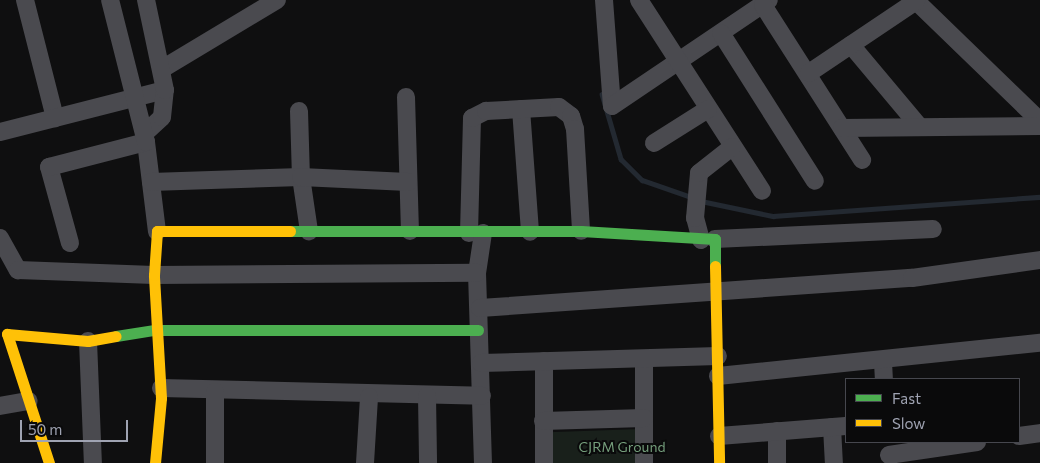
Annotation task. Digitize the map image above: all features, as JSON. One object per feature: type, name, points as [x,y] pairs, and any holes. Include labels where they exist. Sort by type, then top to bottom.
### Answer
[{"type":"street","points":[[26,0],[55,118]]},
{"type":"street","points":[[110,0],[145,138],[157,231],[154,275],[161,388],[155,463]]},
{"type":"street","points":[[70,243],[48,167],[145,138],[162,117],[165,90],[146,0]]},
{"type":"street","points":[[162,69],[277,0]]},
{"type":"street","points":[[604,0],[612,106],[766,2],[862,160]]},
{"type":"street","points":[[639,0],[732,148],[762,191]]},
{"type":"street","points":[[808,73],[916,1],[1040,121]]},
{"type":"street","points":[[721,33],[815,181]]},
{"type":"street","points":[[851,45],[919,126]]},
{"type":"street","points":[[0,132],[165,90]]},
{"type":"street","points":[[406,97],[410,231]]},
{"type":"street","points":[[483,463],[481,363],[478,330],[480,308],[472,118],[486,111],[559,107],[571,116],[580,231]]},
{"type":"street","points":[[521,109],[530,232]]},
{"type":"street","points":[[654,143],[708,110]]},
{"type":"street","points":[[299,111],[301,177],[309,230]]},
{"type":"street","points":[[842,128],[1040,126]]},
{"type":"street","points":[[719,463],[716,294],[708,240],[695,218],[700,173],[732,148]]},
{"type":"street","points":[[151,182],[301,177],[408,182]]},
{"type":"street","points":[[157,231],[309,230],[476,233],[580,231],[708,240],[933,229]]},
{"type":"street","points":[[0,238],[18,270],[154,275],[478,273]]},
{"type":"street","points":[[480,308],[716,294],[912,278],[1040,260]]},
{"type":"street","points":[[49,463],[7,334],[88,341],[156,330],[478,330]]},
{"type":"street","points":[[88,341],[93,463]]},
{"type":"street","points":[[718,376],[884,371],[1040,343]]},
{"type":"street","points":[[481,363],[718,356]]},
{"type":"street","points":[[644,359],[644,463]]},
{"type":"street","points":[[544,361],[544,463]]},
{"type":"street","points":[[161,388],[215,392],[369,397],[482,396]]},
{"type":"street","points":[[215,392],[216,463]]},
{"type":"street","points":[[427,396],[428,463]]},
{"type":"street","points":[[365,463],[369,397]]},
{"type":"street","points":[[0,406],[28,401]]},
{"type":"street","points":[[543,420],[644,418]]},
{"type":"street","points":[[720,436],[839,427],[834,463]]},
{"type":"street","points":[[777,431],[777,463]]},
{"type":"street","points":[[1020,436],[1040,433]]},
{"type":"street","points":[[888,453],[969,443]]},
{"type":"green space","name":"CJRM Ground","points":[[640,429],[641,463],[549,463],[548,432]]},
{"type":"waterway","points":[[602,94],[621,159],[642,180],[694,198]]},
{"type":"waterway","points":[[701,201],[773,216],[1040,197]]},
{"type":"traffic: fast","points":[[290,231],[581,231],[715,239],[715,266]]},
{"type":"traffic: fast","points":[[116,336],[155,330],[478,330]]},
{"type":"traffic: slow","points":[[155,463],[161,398],[154,275],[157,231],[290,231]]},
{"type":"traffic: slow","points":[[715,266],[719,463]]},
{"type":"traffic: slow","points":[[49,463],[7,334],[88,341],[116,336]]}]
